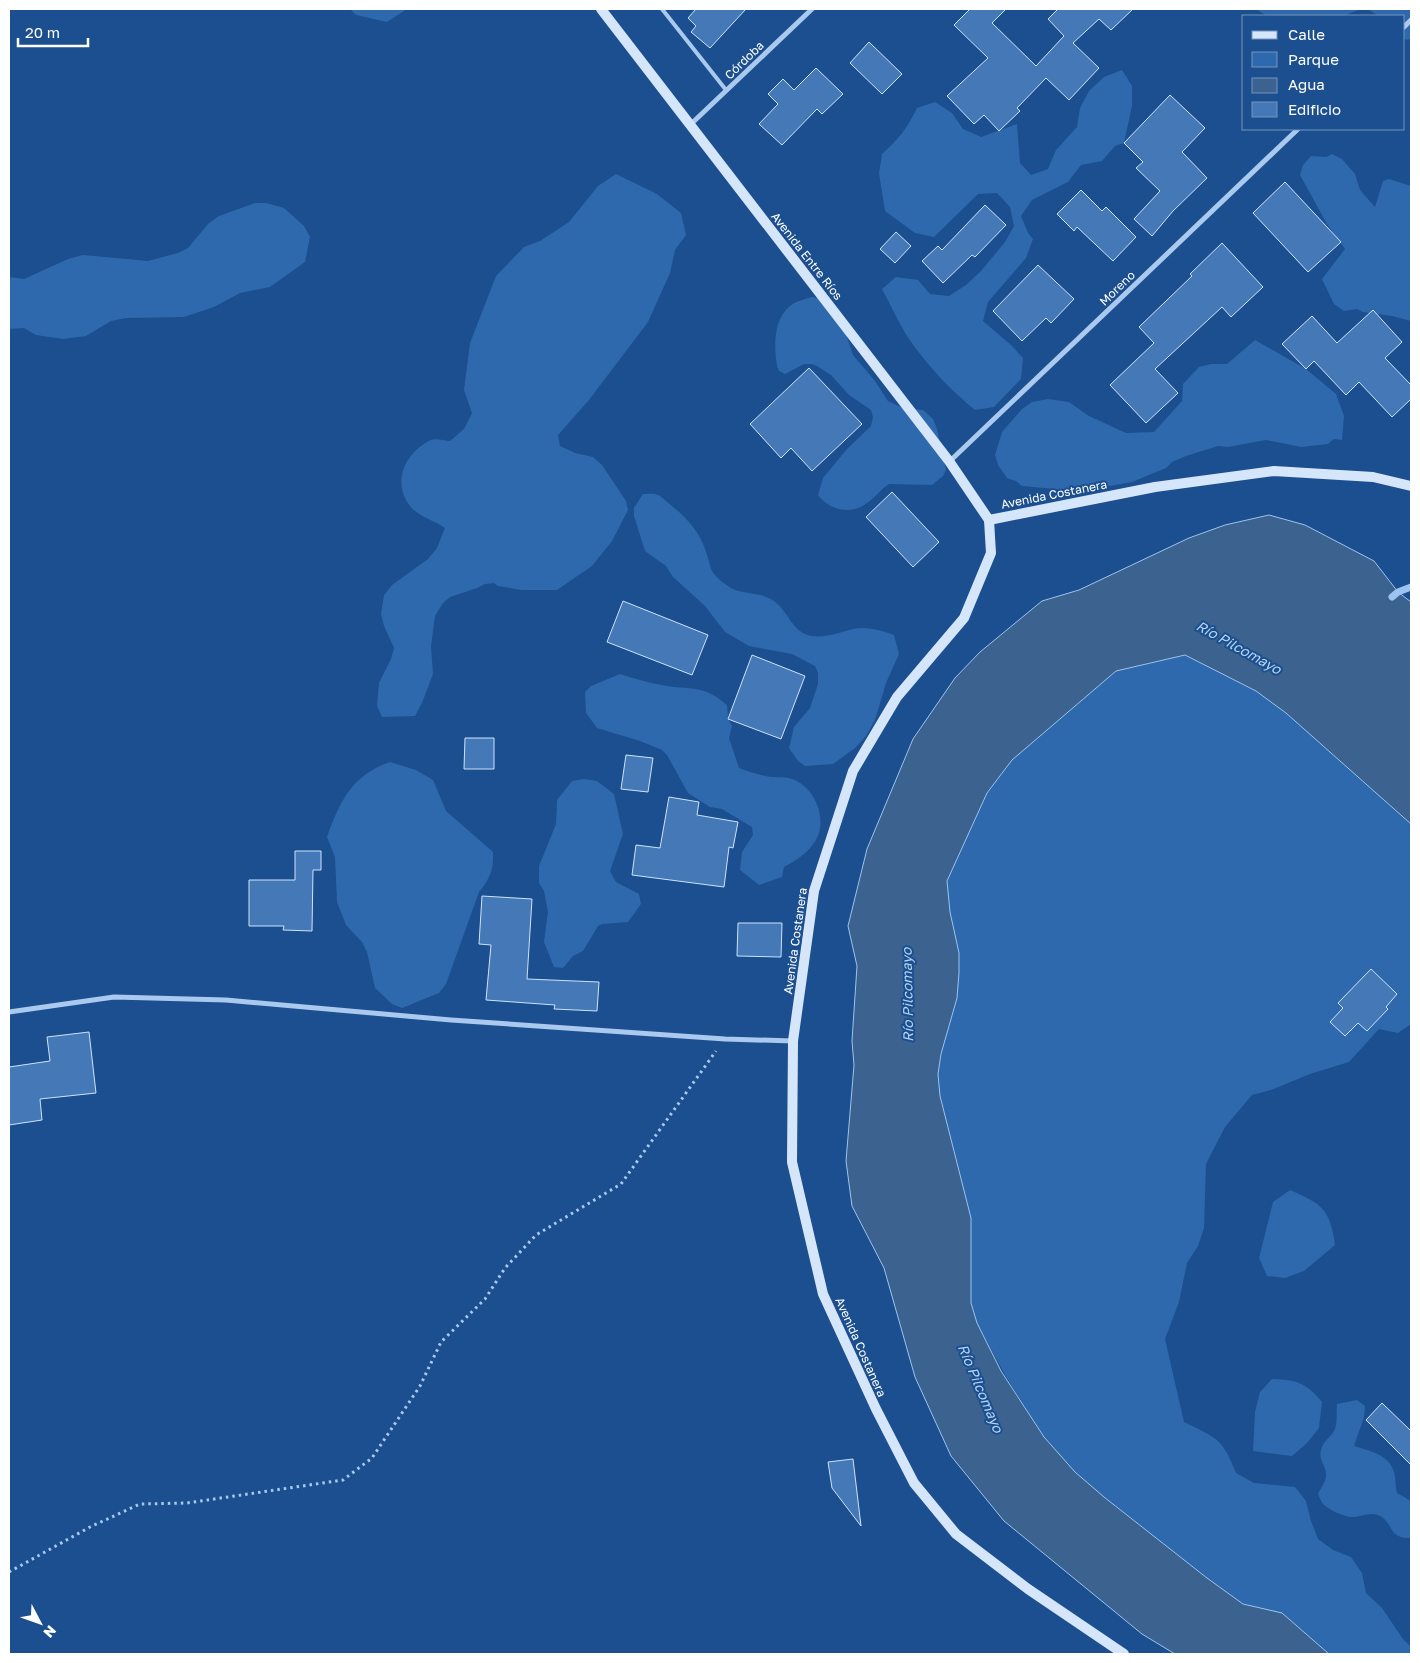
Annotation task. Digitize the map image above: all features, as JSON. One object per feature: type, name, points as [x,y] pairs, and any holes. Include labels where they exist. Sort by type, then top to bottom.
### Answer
[{"type":"street","name":"Avenida Entre Ríos","points":[[601,9],[949,462],[989,520]]},
{"type":"street","name":"Córdoba","points":[[690,125],[812,9]]},
{"type":"street","name":"Moreno","points":[[949,462],[1297,130]]},
{"type":"street","name":"Avenida Costanera","points":[[1124,1654],[1028,1588],[956,1534],[914,1483],[876,1409],[823,1294],[792,1162],[794,1041],[814,892],[853,771],[897,697],[964,618],[991,553],[989,520],[1155,487],[1274,471],[1373,477],[1411,486]]},
{"type":"street","points":[[9,1012],[114,997],[226,1000],[451,1020],[726,1039],[794,1041]]},
{"type":"lane","points":[[662,9],[726,90]]},
{"type":"path","points":[[9,1572],[90,1527],[140,1504],[187,1503],[342,1480],[372,1458],[420,1386],[441,1342],[485,1299],[505,1268],[536,1235],[620,1184],[726,1039]]},
{"type":"green space","points":[[350,9],[407,9],[387,22],[356,15]]},
{"type":"green space","points":[[1256,9],[1361,9],[1346,15],[1265,15]]},
{"type":"green space","points":[[1368,9],[1411,9],[1411,38],[1405,39],[1405,15],[1377,15]]},
{"type":"green space","points":[[1122,70],[1132,86],[1132,106],[1124,143],[1115,146],[1102,161],[1081,165],[1068,182],[1032,200],[1021,216],[1028,233],[1033,239],[1026,258],[988,302],[983,321],[1023,358],[1021,379],[994,407],[975,410],[931,368],[916,349],[882,289],[896,277],[918,280],[930,294],[949,296],[966,285],[981,271],[1005,242],[1014,226],[1010,207],[997,193],[978,194],[934,237],[915,233],[885,211],[879,173],[882,154],[902,133],[917,108],[935,102],[952,113],[963,129],[981,137],[1017,124],[1020,163],[1031,175],[1048,169],[1056,150],[1077,127],[1080,108],[1089,91],[1104,77]]},
{"type":"green space","points":[[1332,154],[1342,159],[1355,174],[1360,190],[1375,207],[1383,181],[1389,179],[1411,186],[1411,321],[1363,312],[1357,309],[1344,311],[1334,304],[1322,279],[1345,249],[1327,224],[1300,175],[1303,165],[1311,156],[1326,157]]},
{"type":"green space","points":[[616,174],[657,194],[681,213],[686,235],[675,250],[670,273],[648,322],[589,400],[558,435],[560,446],[575,453],[593,457],[602,465],[626,501],[628,510],[612,541],[592,566],[557,590],[521,590],[498,586],[494,583],[485,584],[450,597],[443,603],[435,616],[431,646],[433,674],[415,716],[382,717],[377,706],[379,683],[391,659],[394,648],[381,614],[384,595],[392,585],[428,559],[437,548],[445,528],[419,514],[406,500],[401,482],[405,465],[423,444],[438,439],[450,441],[464,429],[472,413],[464,390],[470,343],[496,276],[524,247],[540,241],[569,222],[598,186]]},
{"type":"green space","points":[[255,203],[266,203],[284,208],[304,226],[310,237],[305,262],[270,287],[240,293],[214,307],[184,317],[126,318],[111,321],[86,336],[63,339],[36,335],[24,328],[9,329],[9,277],[24,279],[68,259],[83,255],[148,261],[178,253],[188,248],[208,224],[219,216]]},
{"type":"green space","points":[[812,297],[824,299],[843,325],[853,355],[875,381],[888,401],[903,408],[923,410],[933,419],[946,470],[943,476],[932,485],[889,484],[867,503],[852,510],[833,507],[818,495],[823,478],[847,449],[871,426],[873,417],[871,410],[849,395],[831,375],[817,366],[804,364],[785,374],[779,371],[775,342],[780,319],[792,304]]},
{"type":"green space","points":[[1255,340],[1306,369],[1336,394],[1344,416],[1342,440],[1334,439],[1328,444],[1301,447],[1266,440],[1228,447],[1218,446],[1186,456],[1172,462],[1166,468],[1132,482],[1093,489],[1066,490],[1022,486],[1016,481],[1007,478],[998,465],[995,455],[1002,432],[1022,409],[1032,402],[1048,399],[1069,402],[1089,416],[1126,433],[1154,432],[1182,401],[1183,384],[1199,367],[1211,364],[1227,364]]},
{"type":"green space","points":[[643,494],[660,496],[691,524],[700,537],[712,570],[720,580],[737,591],[762,596],[774,601],[795,627],[805,634],[823,636],[863,628],[894,635],[899,654],[886,683],[875,720],[866,736],[855,748],[833,764],[805,766],[798,761],[789,748],[794,727],[810,708],[818,684],[818,673],[815,666],[792,654],[749,646],[725,632],[705,606],[673,577],[666,566],[645,551],[634,516],[634,508]]},
{"type":"green space","points":[[1185,655],[1256,691],[1286,713],[1411,824],[1411,1024],[1398,1033],[1379,1029],[1349,1062],[1252,1095],[1225,1127],[1206,1164],[1204,1228],[1198,1246],[1187,1263],[1179,1302],[1165,1339],[1184,1422],[1217,1440],[1222,1445],[1236,1473],[1254,1483],[1295,1487],[1306,1501],[1318,1539],[1333,1550],[1351,1557],[1362,1573],[1366,1593],[1382,1608],[1403,1639],[1411,1647],[1411,1654],[1329,1654],[1282,1613],[1243,1604],[1207,1578],[1078,1476],[1044,1437],[1005,1375],[977,1323],[971,1303],[971,1218],[940,1096],[938,1074],[941,1054],[957,998],[947,881],[987,793],[1012,760],[1116,671]]},
{"type":"green space","points":[[620,674],[646,682],[696,689],[710,693],[718,698],[727,705],[728,719],[732,726],[729,738],[739,768],[765,776],[792,779],[800,783],[813,796],[820,814],[821,823],[816,840],[798,859],[784,867],[782,877],[759,885],[740,870],[742,852],[753,835],[752,827],[722,809],[710,807],[688,793],[667,755],[662,750],[597,728],[586,713],[585,692],[591,686]]},
{"type":"green space","points":[[390,762],[416,770],[433,780],[446,811],[493,852],[493,864],[490,874],[479,892],[446,984],[439,993],[402,1008],[392,1004],[375,988],[367,952],[362,942],[346,925],[337,902],[335,857],[327,837],[337,812],[349,791],[366,774]]},
{"type":"green space","points":[[584,779],[597,781],[614,794],[623,834],[610,871],[616,882],[639,894],[641,904],[628,922],[598,926],[583,951],[573,956],[563,968],[554,967],[544,942],[548,912],[544,891],[539,883],[539,866],[556,824],[557,800],[572,781]]},
{"type":"green space","points":[[1290,1190],[1310,1199],[1323,1209],[1330,1223],[1335,1245],[1304,1271],[1285,1278],[1267,1276],[1259,1258],[1273,1202]]},
{"type":"green space","points":[[1272,1379],[1300,1383],[1311,1390],[1322,1402],[1319,1428],[1307,1443],[1292,1456],[1253,1451],[1255,1412],[1260,1392]]},
{"type":"green space","points":[[1357,1400],[1365,1406],[1364,1417],[1354,1446],[1378,1454],[1388,1461],[1395,1474],[1397,1493],[1411,1501],[1411,1538],[1404,1538],[1393,1532],[1386,1521],[1378,1515],[1371,1514],[1352,1517],[1337,1513],[1323,1504],[1318,1494],[1326,1478],[1320,1454],[1323,1444],[1335,1428],[1337,1404]]},
{"type":"water","name":"Río Pilcomayo","points":[[1269,515],[1305,525],[1374,561],[1398,592],[1411,602],[1411,824],[1286,713],[1256,691],[1185,655],[1116,671],[1012,760],[987,793],[947,881],[950,912],[959,953],[959,973],[957,998],[941,1054],[938,1074],[940,1096],[971,1218],[971,1303],[977,1323],[1001,1371],[1044,1437],[1075,1472],[1207,1578],[1243,1604],[1282,1613],[1329,1654],[1175,1654],[1142,1634],[1004,1521],[951,1456],[915,1377],[884,1268],[852,1206],[846,1161],[854,1065],[852,1041],[857,966],[848,926],[867,849],[913,739],[955,678],[980,652],[1042,601],[1079,590],[1189,538],[1225,525]]},
{"type":"building","points":[[696,9],[746,9],[710,48],[691,32],[696,26],[688,18]]},
{"type":"building","points":[[970,9],[1006,9],[992,23],[1036,66],[1064,36],[1048,19],[1058,9],[1133,9],[1111,30],[1099,19],[1073,43],[1099,68],[1069,100],[1046,78],[1017,108],[1020,111],[999,131],[984,115],[974,124],[947,96],[988,58],[954,25]]},
{"type":"building","points":[[869,42],[902,74],[882,94],[850,63]]},
{"type":"building","points":[[816,68],[843,94],[822,114],[817,109],[782,145],[759,124],[778,104],[768,94],[783,79],[794,90]]},
{"type":"building","points":[[1170,95],[1205,128],[1182,152],[1207,178],[1173,211],[1152,236],[1134,219],[1160,191],[1136,168],[1143,162],[1124,143]]},
{"type":"building","points":[[1285,182],[1341,242],[1308,272],[1253,213]]},
{"type":"building","points":[[1081,190],[1102,211],[1106,207],[1136,237],[1113,261],[1077,227],[1074,231],[1057,214]]},
{"type":"building","points":[[985,205],[1006,225],[975,257],[972,255],[943,283],[922,261],[938,246],[942,250]]},
{"type":"building","points":[[896,232],[911,246],[895,263],[880,249]]},
{"type":"building","points":[[1222,243],[1263,287],[1231,317],[1222,307],[1155,369],[1178,393],[1146,423],[1110,385],[1154,343],[1139,327],[1192,276],[1190,274]]},
{"type":"building","points":[[1038,265],[1074,299],[1051,323],[1046,318],[1022,341],[993,311]]},
{"type":"building","points":[[1373,310],[1402,342],[1385,358],[1411,385],[1411,399],[1392,417],[1359,382],[1346,395],[1314,361],[1306,369],[1282,344],[1312,316],[1337,343]]},
{"type":"building","points":[[809,368],[862,424],[812,471],[791,448],[781,458],[750,424]]},
{"type":"building","points":[[892,492],[939,542],[913,567],[866,517]]},
{"type":"building","points":[[623,601],[708,635],[692,675],[607,642]]},
{"type":"building","points":[[752,655],[805,676],[781,739],[728,719]]},
{"type":"building","points":[[465,738],[494,738],[494,769],[464,769]]},
{"type":"building","points":[[626,755],[653,758],[648,792],[621,789]]},
{"type":"building","points":[[669,797],[699,802],[697,815],[738,822],[733,848],[729,847],[724,887],[632,875],[636,845],[660,848]]},
{"type":"building","points":[[295,851],[321,851],[321,870],[313,870],[312,931],[283,930],[284,926],[249,926],[249,880],[295,880]]},
{"type":"building","points":[[482,896],[532,899],[527,979],[599,982],[597,1011],[554,1009],[555,1005],[486,1000],[491,945],[479,944]]},
{"type":"building","points":[[738,923],[782,923],[781,957],[737,956]]},
{"type":"building","points":[[1371,969],[1397,994],[1386,1007],[1388,1009],[1367,1031],[1358,1023],[1345,1036],[1330,1022],[1343,1008],[1338,1003]]},
{"type":"building","points":[[89,1032],[96,1093],[40,1099],[42,1120],[9,1125],[9,1067],[50,1061],[47,1037]]},
{"type":"building","points":[[1382,1403],[1411,1431],[1411,1465],[1366,1420]]},
{"type":"building","points":[[853,1459],[861,1526],[832,1488],[828,1462]]},
{"type":"waterway","points":[[1392,597],[1398,592],[1411,587]]}]
